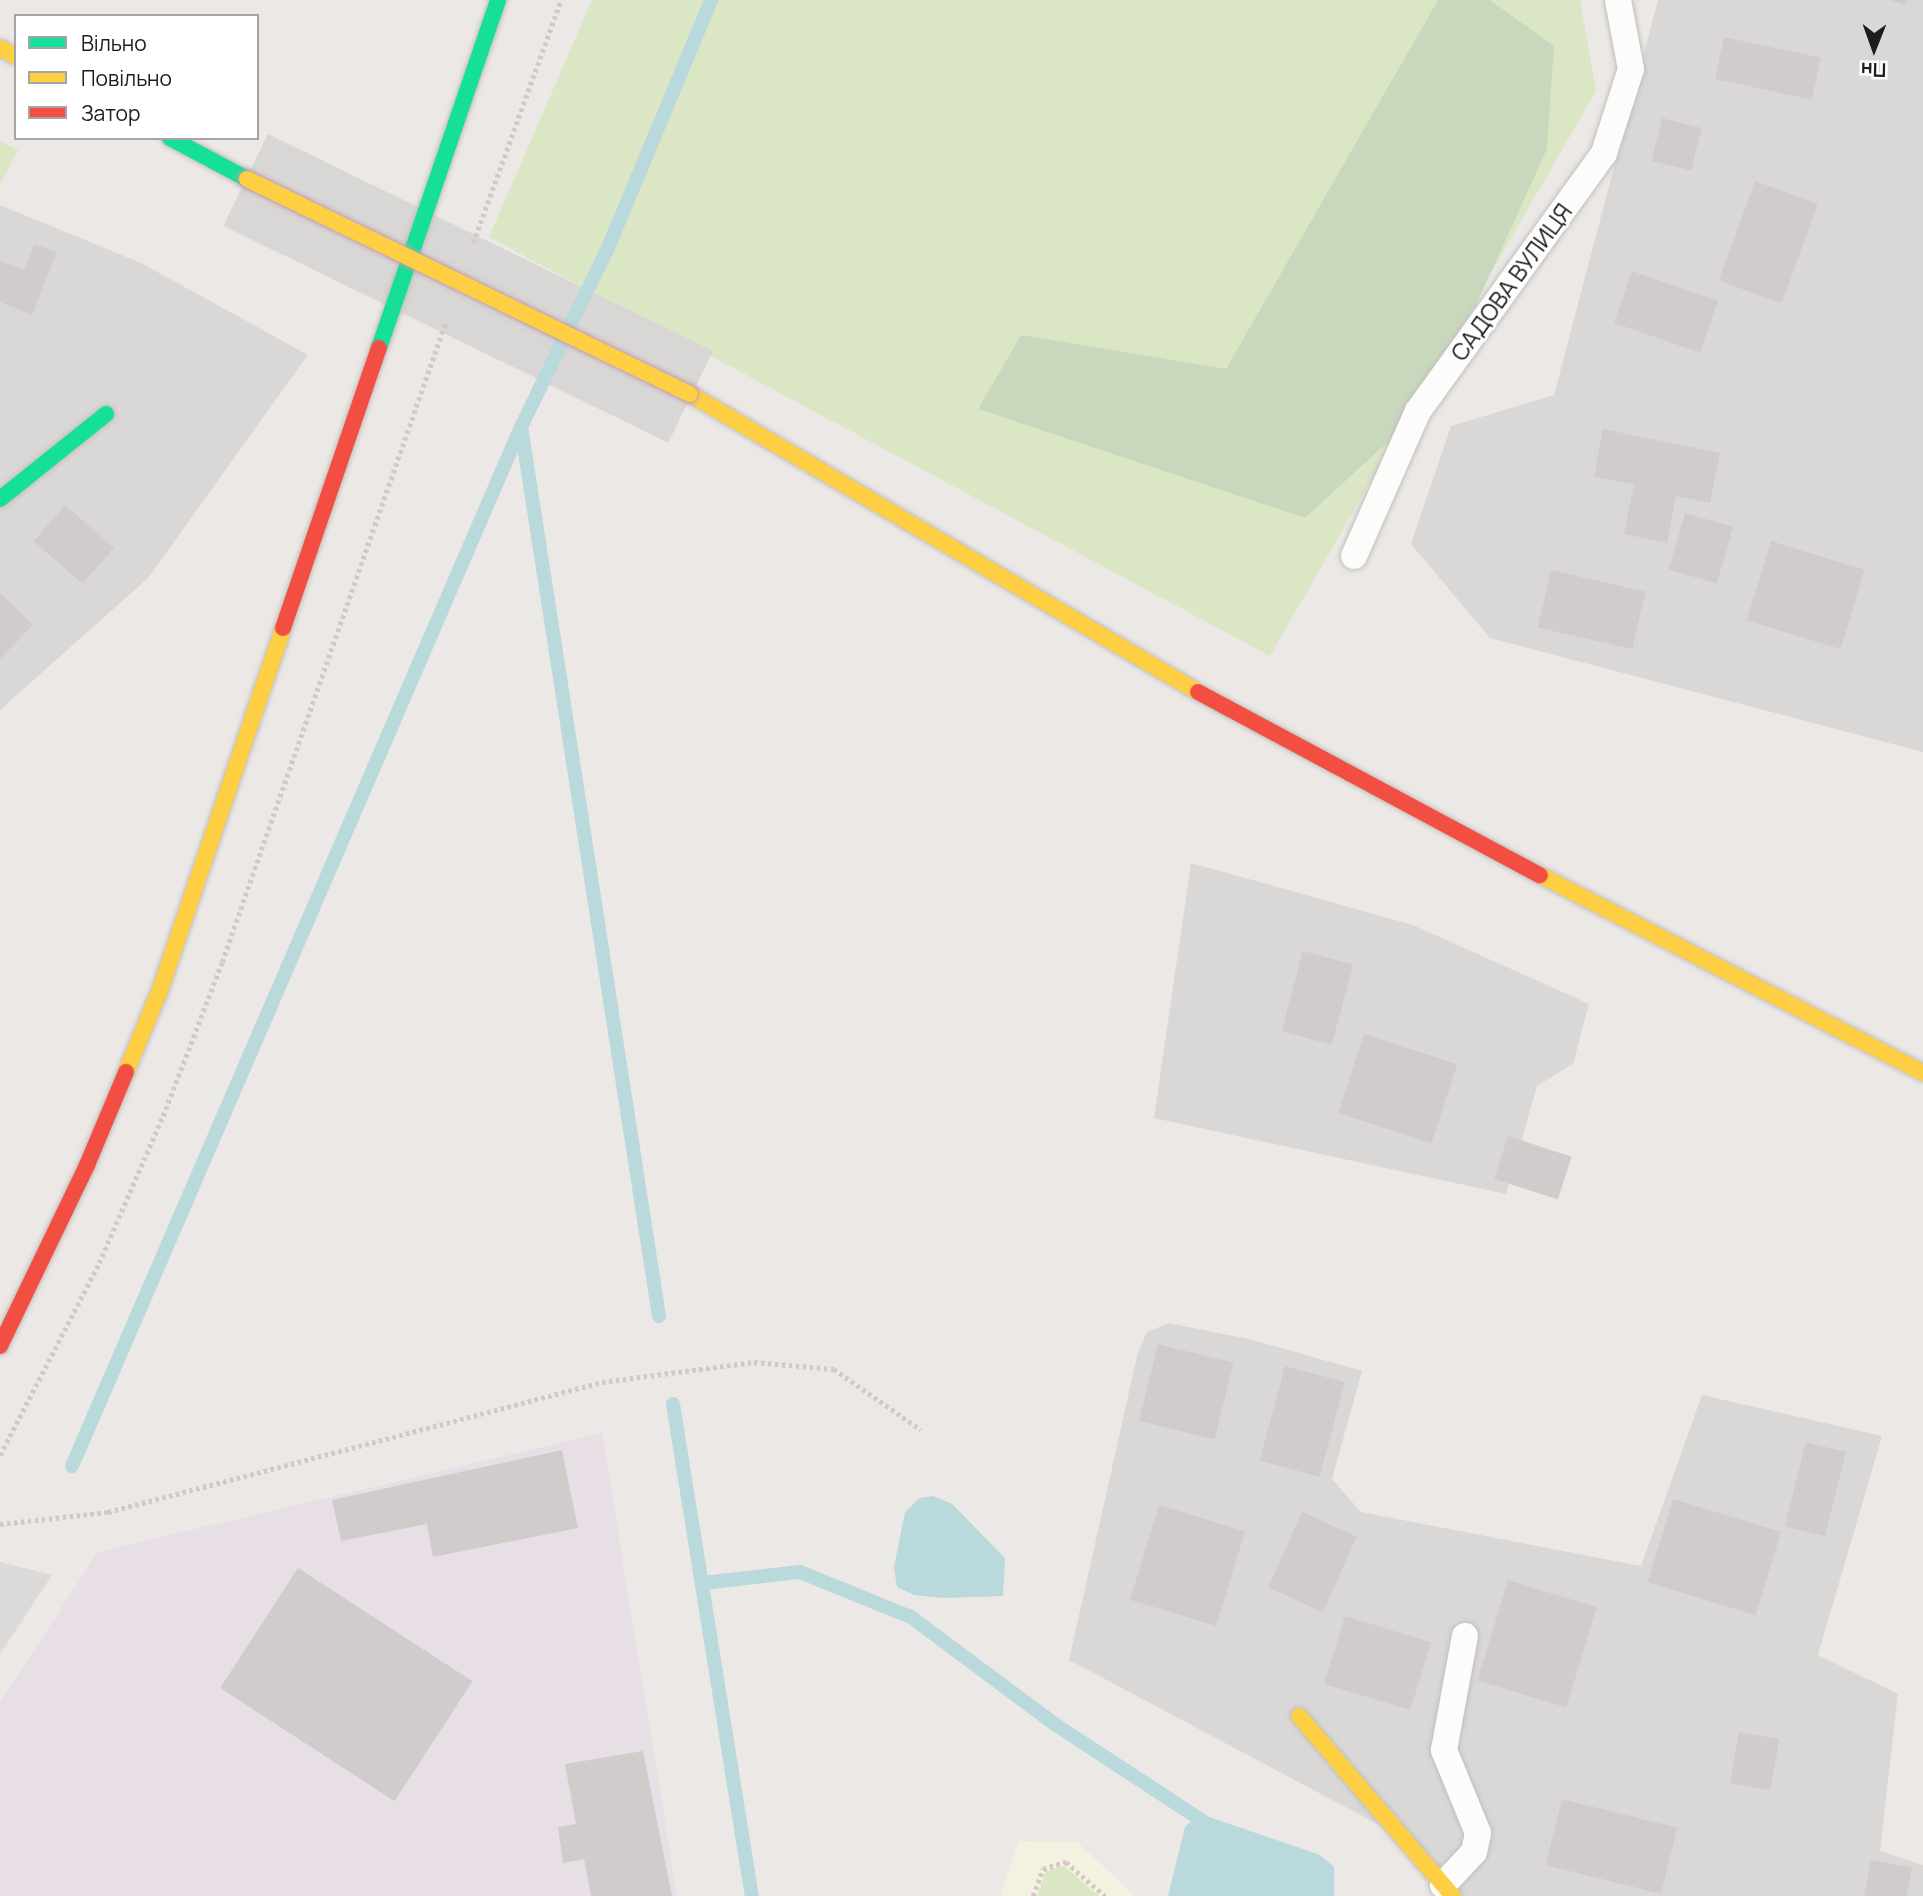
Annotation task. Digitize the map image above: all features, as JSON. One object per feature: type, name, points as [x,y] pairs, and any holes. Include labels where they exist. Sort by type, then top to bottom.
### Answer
[{"type":"main road","points":[[0,1346],[87,1165],[160,990],[498,0]]},
{"type":"main road","points":[[174,140],[247,179],[690,394],[1271,735],[1923,1073]]},
{"type":"main road","points":[[0,499],[106,414]]},
{"type":"main road","points":[[1299,1716],[1448,1890]]},
{"type":"lane","name":"САДОВА ВУЛИЦЯ","points":[[1354,556],[1418,411],[1604,153],[1631,69],[1618,0]]},
{"type":"lane","points":[[1448,1890],[1474,1852],[1478,1833],[1444,1750],[1465,1636]]},
{"type":"path","points":[[0,1524],[108,1512],[602,1382],[754,1362],[834,1369],[921,1430]]},
{"type":"path","points":[[1032,1896],[1043,1869],[1066,1862],[1105,1896]]},
{"type":"shaded area","points":[[1658,0],[1923,0],[1923,752],[1490,638],[1411,544],[1451,426],[1554,395]]},
{"type":"shaded area","points":[[0,205],[141,263],[308,355],[148,578],[0,710]]},
{"type":"shaded area","points":[[1191,863],[1413,925],[1589,1004],[1573,1064],[1537,1086],[1506,1194],[1154,1118]]},
{"type":"shaded area","points":[[1169,1323],[1253,1340],[1362,1371],[1332,1479],[1361,1512],[1641,1566],[1702,1395],[1882,1436],[1818,1655],[1898,1694],[1880,1851],[1923,1865],[1923,1896],[1463,1896],[1387,1829],[1069,1660],[1138,1352],[1147,1332]]},
{"type":"shaded area","points":[[602,1433],[677,1896],[0,1896],[0,1702],[98,1552]]},
{"type":"shaded area","points":[[0,1562],[52,1575],[0,1654]]},
{"type":"shaded area","points":[[1019,1841],[1077,1842],[1135,1896],[1000,1896]]},
{"type":"green space","points":[[592,0],[1580,0],[1596,91],[1270,656],[489,237]]},
{"type":"green space","points":[[1438,0],[1490,0],[1554,46],[1547,149],[1476,305],[1391,439],[1305,518],[978,409],[1021,335],[1226,369]]},
{"type":"green space","points":[[0,141],[18,150],[0,185]]},
{"type":"green space","points":[[1064,1866],[1099,1896],[1037,1896],[1046,1871]]},
{"type":"water","points":[[933,1496],[952,1504],[1005,1558],[1003,1596],[944,1598],[914,1595],[897,1587],[894,1567],[905,1512],[920,1498]]},
{"type":"water","points":[[1195,1818],[1212,1818],[1320,1855],[1334,1867],[1334,1896],[1168,1896],[1185,1827]]},
{"type":"pier","points":[[268,134],[713,351],[668,443],[223,226]]},
{"type":"building","points":[[1890,0],[1907,0],[1905,5]]},
{"type":"building","points":[[1724,37],[1821,58],[1812,100],[1715,79]]},
{"type":"building","points":[[1662,118],[1702,128],[1691,171],[1651,161]]},
{"type":"building","points":[[1755,181],[1818,204],[1782,304],[1719,281]]},
{"type":"building","points":[[34,244],[57,252],[32,315],[0,302],[0,261],[24,270]]},
{"type":"building","points":[[1632,271],[1718,301],[1700,353],[1614,323]]},
{"type":"building","points":[[1603,429],[1720,453],[1710,503],[1676,496],[1667,543],[1624,534],[1634,484],[1594,477]]},
{"type":"building","points":[[65,505],[114,548],[83,584],[34,541]]},
{"type":"building","points":[[1685,513],[1733,527],[1717,583],[1669,570]]},
{"type":"building","points":[[1771,541],[1865,570],[1840,649],[1747,620]]},
{"type":"building","points":[[1551,570],[1646,592],[1632,649],[1538,627]]},
{"type":"building","points":[[0,593],[33,625],[0,659]]},
{"type":"building","points":[[1303,951],[1353,964],[1332,1045],[1282,1031]]},
{"type":"building","points":[[1364,1034],[1457,1064],[1432,1143],[1338,1113]]},
{"type":"building","points":[[1508,1136],[1572,1157],[1558,1200],[1494,1179]]},
{"type":"building","points":[[1158,1344],[1234,1363],[1215,1440],[1139,1421]]},
{"type":"building","points":[[1285,1366],[1345,1382],[1320,1477],[1260,1461]]},
{"type":"building","points":[[1806,1442],[1846,1452],[1825,1536],[1785,1526]]},
{"type":"building","points":[[562,1450],[578,1528],[433,1557],[427,1524],[341,1541],[332,1500]]},
{"type":"building","points":[[1673,1499],[1781,1532],[1756,1615],[1648,1582]]},
{"type":"building","points":[[1159,1505],[1245,1531],[1216,1626],[1130,1600]]},
{"type":"building","points":[[1302,1512],[1357,1536],[1323,1612],[1268,1588]]},
{"type":"building","points":[[298,1568],[472,1681],[395,1801],[220,1688]]},
{"type":"building","points":[[1508,1580],[1597,1607],[1566,1708],[1477,1680]]},
{"type":"building","points":[[1345,1616],[1431,1642],[1410,1710],[1324,1684]]},
{"type":"building","points":[[1739,1732],[1779,1739],[1770,1790],[1730,1783]]},
{"type":"building","points":[[643,1751],[672,1896],[591,1896],[584,1859],[563,1863],[558,1827],[576,1824],[565,1764]]},
{"type":"building","points":[[1562,1799],[1677,1828],[1661,1894],[1546,1865]]},
{"type":"building","points":[[1871,1860],[1912,1868],[1906,1896],[1864,1896]]},
{"type":"waterway","points":[[659,1316],[521,427],[608,248],[711,0]]},
{"type":"waterway","points":[[72,1466],[521,427]]},
{"type":"waterway","points":[[673,1404],[752,1896]]},
{"type":"waterway","points":[[703,1583],[800,1572],[911,1617],[1056,1725],[1212,1827]]},
{"type":"traffic: fast","points":[[379,348],[498,0]]},
{"type":"traffic: fast","points":[[174,140],[247,179]]},
{"type":"traffic: fast","points":[[0,499],[106,414]]},
{"type":"traffic: slow","points":[[0,48],[14,55]]},
{"type":"traffic: slow","points":[[247,179],[690,394]]},
{"type":"traffic: slow","points":[[690,394],[1198,692]]},
{"type":"traffic: slow","points":[[126,1072],[160,990],[283,628]]},
{"type":"traffic: slow","points":[[1540,875],[1923,1073]]},
{"type":"traffic: slow","points":[[1299,1716],[1453,1896]]},
{"type":"traffic: jam","points":[[283,628],[379,348]]},
{"type":"traffic: jam","points":[[1198,692],[1540,875]]},
{"type":"traffic: jam","points":[[0,1346],[87,1165],[126,1072]]}]
